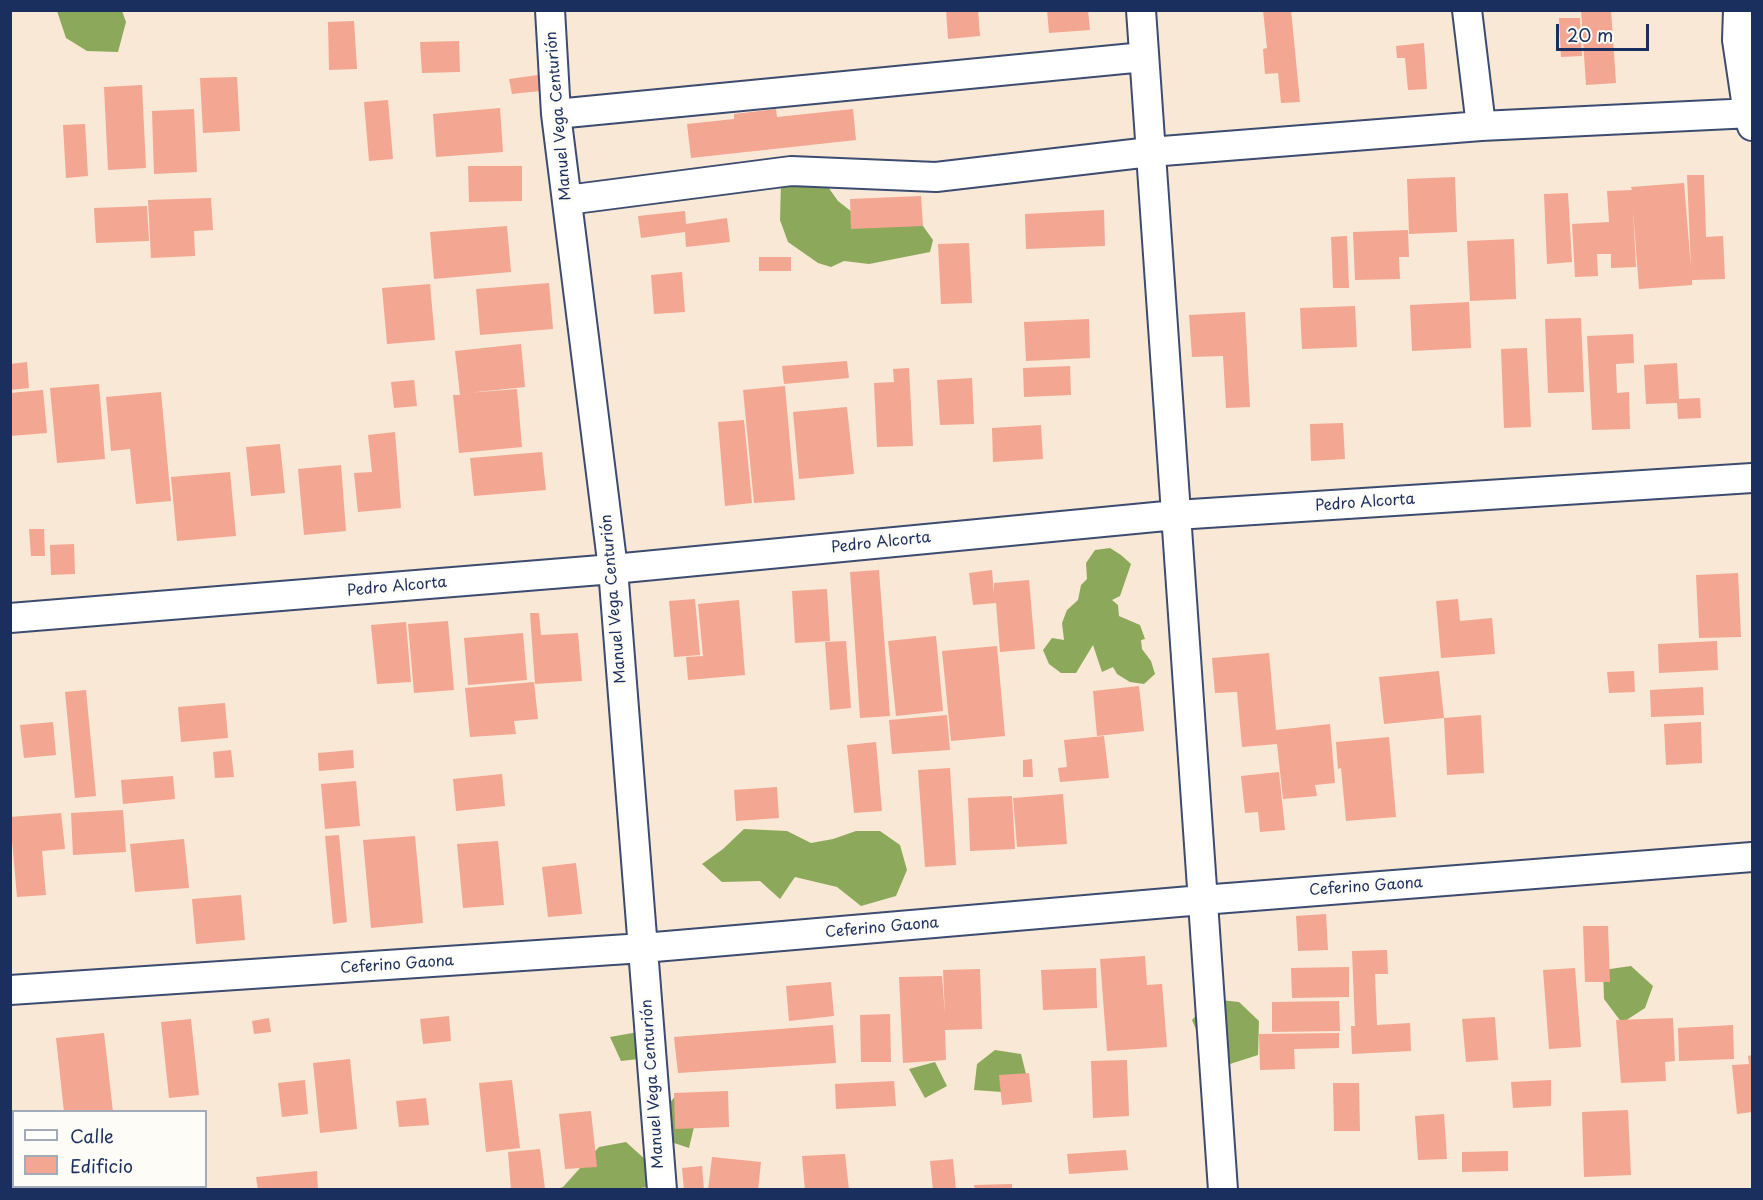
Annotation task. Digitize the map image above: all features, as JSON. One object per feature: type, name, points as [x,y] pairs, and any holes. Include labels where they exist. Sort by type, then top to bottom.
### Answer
[{"type":"street","name":"Manuel Vega Centurión","points":[[550,10],[556,114],[613,569],[662,1190]]},
{"type":"street","points":[[1141,10],[1223,1190]]},
{"type":"street","points":[[1467,10],[1481,126]]},
{"type":"street","points":[[567,200],[791,171],[936,177],[1150,152],[1481,126],[1751,118],[1737,40],[1738,10]]},
{"type":"street","points":[[556,114],[1144,57]]},
{"type":"street","name":"Pedro Alcorta","points":[[10,618],[613,569],[1176,514],[1752,478]]},
{"type":"street","name":"Ceferino Gaona","points":[[10,990],[643,948],[1202,900],[1752,857]]},
{"type":"green space","points":[[57,11],[122,11],[126,22],[118,52],[87,51],[66,38]]},
{"type":"green space","points":[[807,177],[828,187],[838,201],[862,220],[923,226],[933,240],[930,252],[869,264],[844,261],[831,267],[818,263],[788,242],[780,220],[781,183]]},
{"type":"green space","points":[[1110,548],[1131,564],[1120,596],[1112,600],[1118,605],[1119,616],[1140,625],[1145,639],[1141,640],[1142,649],[1151,661],[1155,674],[1144,684],[1130,682],[1117,674],[1113,667],[1102,672],[1093,645],[1076,673],[1061,673],[1049,664],[1043,650],[1052,638],[1064,640],[1062,623],[1067,610],[1078,600],[1081,585],[1087,579],[1086,563],[1095,550]]},
{"type":"green space","points":[[744,829],[787,831],[811,843],[833,839],[856,831],[880,831],[900,845],[907,870],[896,896],[861,906],[837,887],[795,877],[780,899],[760,881],[722,882],[702,864],[723,849]]},
{"type":"green space","points":[[1631,966],[1653,986],[1645,1008],[1622,1023],[1604,999],[1603,970]]},
{"type":"green space","points":[[1211,999],[1239,1002],[1259,1021],[1258,1055],[1230,1064],[1204,1048],[1192,1020]]},
{"type":"green space","points":[[638,1032],[647,1058],[621,1061],[610,1037]]},
{"type":"green space","points":[[995,1050],[1021,1054],[1027,1078],[1002,1092],[974,1090],[977,1064]]},
{"type":"green space","points":[[935,1062],[947,1086],[925,1098],[909,1069]]},
{"type":"green space","points":[[678,1093],[698,1110],[689,1148],[665,1140],[661,1113]]},
{"type":"green space","points":[[626,1142],[647,1161],[649,1187],[623,1190],[554,1190],[563,1187],[599,1147]]},
{"type":"building","points":[[946,10],[978,10],[980,36],[948,39]]},
{"type":"building","points":[[1047,10],[1088,10],[1090,30],[1049,33]]},
{"type":"building","points":[[1263,10],[1291,10],[1300,102],[1281,103],[1278,73],[1265,74],[1263,49],[1267,48]]},
{"type":"building","points":[[1581,10],[1611,10],[1616,83],[1586,85]]},
{"type":"building","points":[[1559,18],[1580,18],[1582,56],[1561,57]]},
{"type":"building","points":[[354,21],[357,69],[329,70],[328,22]]},
{"type":"building","points":[[459,41],[460,72],[422,73],[420,42]]},
{"type":"building","points":[[1424,43],[1427,89],[1408,90],[1405,58],[1397,58],[1396,46]]},
{"type":"building","points":[[538,75],[540,91],[512,94],[509,79]]},
{"type":"building","points":[[237,77],[240,131],[203,133],[200,78]]},
{"type":"building","points":[[142,85],[146,168],[108,170],[104,87]]},
{"type":"building","points":[[388,100],[393,159],[369,161],[364,102]]},
{"type":"building","points":[[500,108],[503,152],[436,157],[433,114]]},
{"type":"building","points":[[194,109],[197,172],[154,174],[152,111]]},
{"type":"building","points":[[776,109],[777,117],[853,109],[856,140],[691,158],[687,124],[734,119],[734,114]]},
{"type":"building","points":[[85,124],[88,176],[66,178],[63,125]]},
{"type":"building","points":[[468,166],[522,166],[522,201],[469,202]]},
{"type":"building","points":[[1687,175],[1704,175],[1706,237],[1723,236],[1725,279],[1692,280],[1692,285],[1639,289],[1633,210],[1636,267],[1611,268],[1611,254],[1597,254],[1598,276],[1575,277],[1572,224],[1609,222],[1607,191],[1632,190],[1631,187],[1684,183],[1691,268]]},
{"type":"building","points":[[1455,177],[1457,232],[1409,234],[1407,179]]},
{"type":"building","points":[[1568,193],[1572,262],[1547,264],[1544,194]]},
{"type":"building","points":[[921,196],[923,226],[851,229],[850,199]]},
{"type":"building","points":[[211,198],[213,230],[194,231],[195,256],[151,258],[148,200]]},
{"type":"building","points":[[147,206],[149,241],[96,243],[94,208]]},
{"type":"building","points":[[1104,210],[1105,246],[1026,249],[1025,214]]},
{"type":"building","points":[[685,211],[686,224],[727,218],[730,242],[686,247],[685,232],[641,238],[638,216]]},
{"type":"building","points":[[507,226],[511,272],[434,279],[430,232]]},
{"type":"building","points":[[1408,230],[1409,257],[1399,257],[1400,279],[1355,280],[1353,232]]},
{"type":"building","points":[[1347,236],[1349,288],[1333,288],[1331,237]]},
{"type":"building","points":[[1514,239],[1516,299],[1470,301],[1467,241]]},
{"type":"building","points":[[969,243],[972,303],[941,304],[938,244]]},
{"type":"building","points":[[759,257],[791,257],[791,271],[759,271]]},
{"type":"building","points":[[682,272],[685,312],[654,314],[651,275]]},
{"type":"building","points":[[549,283],[553,329],[480,335],[476,289]]},
{"type":"building","points":[[430,284],[435,340],[387,344],[382,288]]},
{"type":"building","points":[[1469,302],[1471,348],[1412,351],[1410,305]]},
{"type":"building","points":[[1355,306],[1357,347],[1302,349],[1300,308]]},
{"type":"building","points":[[1245,312],[1250,407],[1226,408],[1223,356],[1192,357],[1189,315]]},
{"type":"building","points":[[1581,318],[1584,392],[1548,393],[1545,319]]},
{"type":"building","points":[[1089,319],[1090,358],[1026,361],[1024,322]]},
{"type":"building","points":[[1633,334],[1634,363],[1616,364],[1617,393],[1629,392],[1630,429],[1592,430],[1587,336]]},
{"type":"building","points":[[521,344],[525,387],[467,393],[517,389],[522,447],[459,453],[453,395],[460,395],[455,351]]},
{"type":"building","points":[[1527,348],[1531,427],[1504,428],[1501,349]]},
{"type":"building","points":[[847,361],[849,378],[784,384],[782,366]]},
{"type":"building","points":[[27,362],[29,388],[10,390],[10,364]]},
{"type":"building","points":[[1677,363],[1679,399],[1700,398],[1701,418],[1678,419],[1677,403],[1646,404],[1644,365]]},
{"type":"building","points":[[1070,366],[1071,395],[1024,397],[1023,368]]},
{"type":"building","points":[[909,368],[913,446],[877,447],[874,383],[894,382],[893,369]]},
{"type":"building","points":[[972,378],[974,424],[940,425],[937,380]]},
{"type":"building","points":[[414,380],[417,406],[394,408],[391,382]]},
{"type":"building","points":[[99,384],[105,459],[57,463],[50,388]]},
{"type":"building","points":[[785,386],[795,500],[754,503],[743,390]]},
{"type":"building","points":[[43,390],[47,433],[10,436],[10,393]]},
{"type":"building","points":[[161,392],[171,501],[136,504],[130,449],[111,451],[106,397]]},
{"type":"building","points":[[847,407],[854,474],[799,479],[793,412]]},
{"type":"building","points":[[744,420],[752,503],[725,506],[718,422]]},
{"type":"building","points":[[1343,423],[1345,459],[1311,461],[1310,424]]},
{"type":"building","points":[[1041,425],[1043,459],[993,462],[992,428]]},
{"type":"building","points":[[395,432],[401,508],[358,512],[354,473],[372,472],[368,435]]},
{"type":"building","points":[[280,444],[285,493],[251,496],[246,447]]},
{"type":"building","points":[[542,452],[546,490],[474,496],[470,458]]},
{"type":"building","points":[[341,465],[346,531],[304,535],[298,469]]},
{"type":"building","points":[[230,472],[236,536],[177,541],[171,477]]},
{"type":"building","points":[[29,529],[44,529],[45,556],[31,556]]},
{"type":"building","points":[[74,544],[75,574],[51,575],[50,545]]},
{"type":"building","points":[[879,570],[890,716],[860,718],[850,572]]},
{"type":"building","points":[[992,570],[994,594],[994,583],[1029,580],[1035,649],[1000,652],[996,603],[973,605],[969,573]]},
{"type":"building","points":[[1738,573],[1741,637],[1699,638],[1696,575]]},
{"type":"building","points":[[827,589],[830,641],[795,643],[792,591]]},
{"type":"building","points":[[695,599],[700,655],[674,657],[669,601]]},
{"type":"building","points":[[1458,599],[1460,621],[1492,618],[1495,654],[1441,658],[1436,601]]},
{"type":"building","points":[[739,600],[745,675],[688,680],[686,657],[703,656],[698,604]]},
{"type":"building","points":[[530,613],[539,613],[541,635],[578,633],[582,681],[535,684]]},
{"type":"building","points":[[448,621],[454,690],[414,693],[408,624]]},
{"type":"building","points":[[406,622],[411,682],[377,684],[371,625]]},
{"type":"building","points":[[523,633],[527,680],[468,685],[464,638]]},
{"type":"building","points":[[936,636],[943,711],[896,716],[888,641]]},
{"type":"building","points":[[846,641],[851,708],[830,710],[825,642]]},
{"type":"building","points":[[1717,641],[1718,670],[1659,673],[1658,644]]},
{"type":"building","points":[[997,646],[1005,736],[951,741],[942,651]]},
{"type":"building","points":[[1269,653],[1276,730],[1330,724],[1335,783],[1315,785],[1317,796],[1283,799],[1277,744],[1242,747],[1237,692],[1215,693],[1212,658]]},
{"type":"building","points":[[1439,671],[1444,718],[1384,724],[1379,677]]},
{"type":"building","points":[[1634,671],[1635,692],[1609,693],[1607,672]]},
{"type":"building","points":[[534,682],[538,719],[514,721],[516,734],[470,737],[465,688]]},
{"type":"building","points":[[1139,686],[1144,731],[1097,736],[1093,691]]},
{"type":"building","points":[[1703,687],[1704,715],[1651,717],[1650,690]]},
{"type":"building","points":[[86,690],[96,796],[75,798],[65,692]]},
{"type":"building","points":[[225,703],[228,738],[181,742],[178,707]]},
{"type":"building","points":[[947,715],[950,750],[892,754],[889,720]]},
{"type":"building","points":[[1481,715],[1484,773],[1447,775],[1444,718]]},
{"type":"building","points":[[53,722],[56,755],[24,758],[20,725]]},
{"type":"building","points":[[1701,722],[1702,763],[1666,765],[1664,724]]},
{"type":"building","points":[[1104,736],[1109,778],[1060,782],[1058,768],[1067,767],[1064,740]]},
{"type":"building","points":[[1389,737],[1396,817],[1346,821],[1336,742]]},
{"type":"building","points":[[876,742],[882,811],[854,813],[847,745]]},
{"type":"building","points":[[231,750],[234,777],[215,778],[213,752]]},
{"type":"building","points":[[353,750],[354,768],[319,771],[318,753]]},
{"type":"building","points":[[1032,759],[1033,777],[1023,777],[1023,760]]},
{"type":"building","points":[[950,768],[956,865],[925,867],[918,770]]},
{"type":"building","points":[[1279,772],[1285,830],[1260,832],[1258,812],[1245,813],[1241,776]]},
{"type":"building","points":[[502,774],[505,806],[456,811],[453,779]]},
{"type":"building","points":[[173,776],[175,799],[123,804],[121,780]]},
{"type":"building","points":[[356,781],[360,826],[325,829],[321,784]]},
{"type":"building","points":[[777,787],[779,818],[736,821],[734,790]]},
{"type":"building","points":[[1063,794],[1067,844],[1017,847],[1013,798]]},
{"type":"building","points":[[1012,796],[1015,849],[970,851],[968,798]]},
{"type":"building","points":[[123,810],[126,852],[73,855],[71,813]]},
{"type":"building","points":[[61,813],[65,849],[42,851],[46,895],[17,897],[10,817]]},
{"type":"building","points":[[339,835],[347,922],[333,924],[325,836]]},
{"type":"building","points":[[415,836],[423,923],[371,928],[363,840]]},
{"type":"building","points":[[184,839],[189,888],[135,892],[130,844]]},
{"type":"building","points":[[498,841],[504,905],[463,908],[457,844]]},
{"type":"building","points":[[576,863],[582,914],[548,917],[542,867]]},
{"type":"building","points":[[241,895],[245,940],[196,944],[192,899]]},
{"type":"building","points":[[1326,914],[1328,950],[1298,951],[1296,916]]},
{"type":"building","points":[[1583,926],[1608,926],[1610,982],[1585,982]]},
{"type":"building","points":[[1387,950],[1388,974],[1375,974],[1377,1025],[1410,1023],[1411,1051],[1352,1054],[1351,1026],[1355,1026],[1352,951]]},
{"type":"building","points":[[1145,956],[1147,985],[1162,984],[1167,1047],[1107,1051],[1100,959]]},
{"type":"building","points":[[1349,967],[1349,997],[1292,998],[1291,968]]},
{"type":"building","points":[[1096,968],[1097,1008],[1043,1010],[1041,970]]},
{"type":"building","points":[[1575,968],[1581,1047],[1549,1049],[1543,970]]},
{"type":"building","points":[[980,969],[982,1029],[945,1030],[946,1060],[903,1063],[899,977],[942,976],[945,1015],[943,970]]},
{"type":"building","points":[[831,982],[834,1016],[789,1021],[786,986]]},
{"type":"building","points":[[1339,1001],[1340,1031],[1272,1032],[1272,1002]]},
{"type":"building","points":[[890,1014],[891,1062],[861,1062],[860,1015]]},
{"type":"building","points":[[449,1016],[451,1041],[423,1044],[420,1019]]},
{"type":"building","points":[[1495,1017],[1498,1060],[1466,1062],[1462,1019]]},
{"type":"building","points":[[269,1018],[271,1032],[254,1034],[252,1021]]},
{"type":"building","points":[[1673,1018],[1675,1061],[1665,1062],[1666,1081],[1621,1083],[1616,1020]]},
{"type":"building","points":[[191,1019],[199,1095],[169,1098],[161,1022]]},
{"type":"building","points":[[833,1025],[836,1063],[678,1073],[674,1037]]},
{"type":"building","points":[[1733,1025],[1734,1059],[1679,1061],[1678,1028]]},
{"type":"building","points":[[104,1033],[113,1110],[64,1110],[56,1038]]},
{"type":"building","points":[[1339,1033],[1339,1048],[1294,1049],[1295,1069],[1260,1070],[1259,1034]]},
{"type":"building","points":[[1752,1055],[1752,1112],[1737,1114],[1732,1065],[1749,1064],[1748,1056]]},
{"type":"building","points":[[350,1059],[357,1129],[320,1133],[313,1063]]},
{"type":"building","points":[[1127,1060],[1129,1116],[1093,1118],[1091,1061]]},
{"type":"building","points":[[1029,1073],[1032,1102],[1002,1105],[999,1075]]},
{"type":"building","points":[[305,1080],[308,1114],[282,1117],[278,1083]]},
{"type":"building","points":[[512,1080],[520,1148],[486,1152],[479,1083]]},
{"type":"building","points":[[1551,1080],[1551,1106],[1513,1108],[1511,1082]]},
{"type":"building","points":[[894,1081],[896,1106],[836,1109],[835,1084]]},
{"type":"building","points":[[1333,1083],[1359,1083],[1360,1131],[1334,1131]]},
{"type":"building","points":[[728,1091],[729,1127],[675,1129],[674,1093]]},
{"type":"building","points":[[426,1098],[429,1125],[399,1127],[396,1101]]},
{"type":"building","points":[[1628,1110],[1631,1175],[1584,1177],[1582,1112]]},
{"type":"building","points":[[591,1111],[597,1167],[565,1169],[559,1114]]},
{"type":"building","points":[[1444,1114],[1447,1159],[1418,1160],[1415,1116]]},
{"type":"building","points":[[540,1149],[545,1189],[511,1190],[508,1152]]},
{"type":"building","points":[[1126,1150],[1128,1170],[1069,1174],[1067,1154]]},
{"type":"building","points":[[1508,1151],[1508,1171],[1462,1172],[1462,1152]]},
{"type":"building","points":[[845,1154],[849,1190],[805,1190],[802,1156]]},
{"type":"building","points":[[712,1157],[761,1162],[758,1190],[708,1190]]},
{"type":"building","points":[[953,1159],[956,1190],[933,1190],[930,1161]]},
{"type":"building","points":[[702,1166],[704,1190],[684,1190],[682,1168]]},
{"type":"building","points":[[317,1171],[318,1190],[258,1190],[256,1177]]},
{"type":"building","points":[[1012,1184],[1012,1190],[975,1190],[974,1185]]}]
